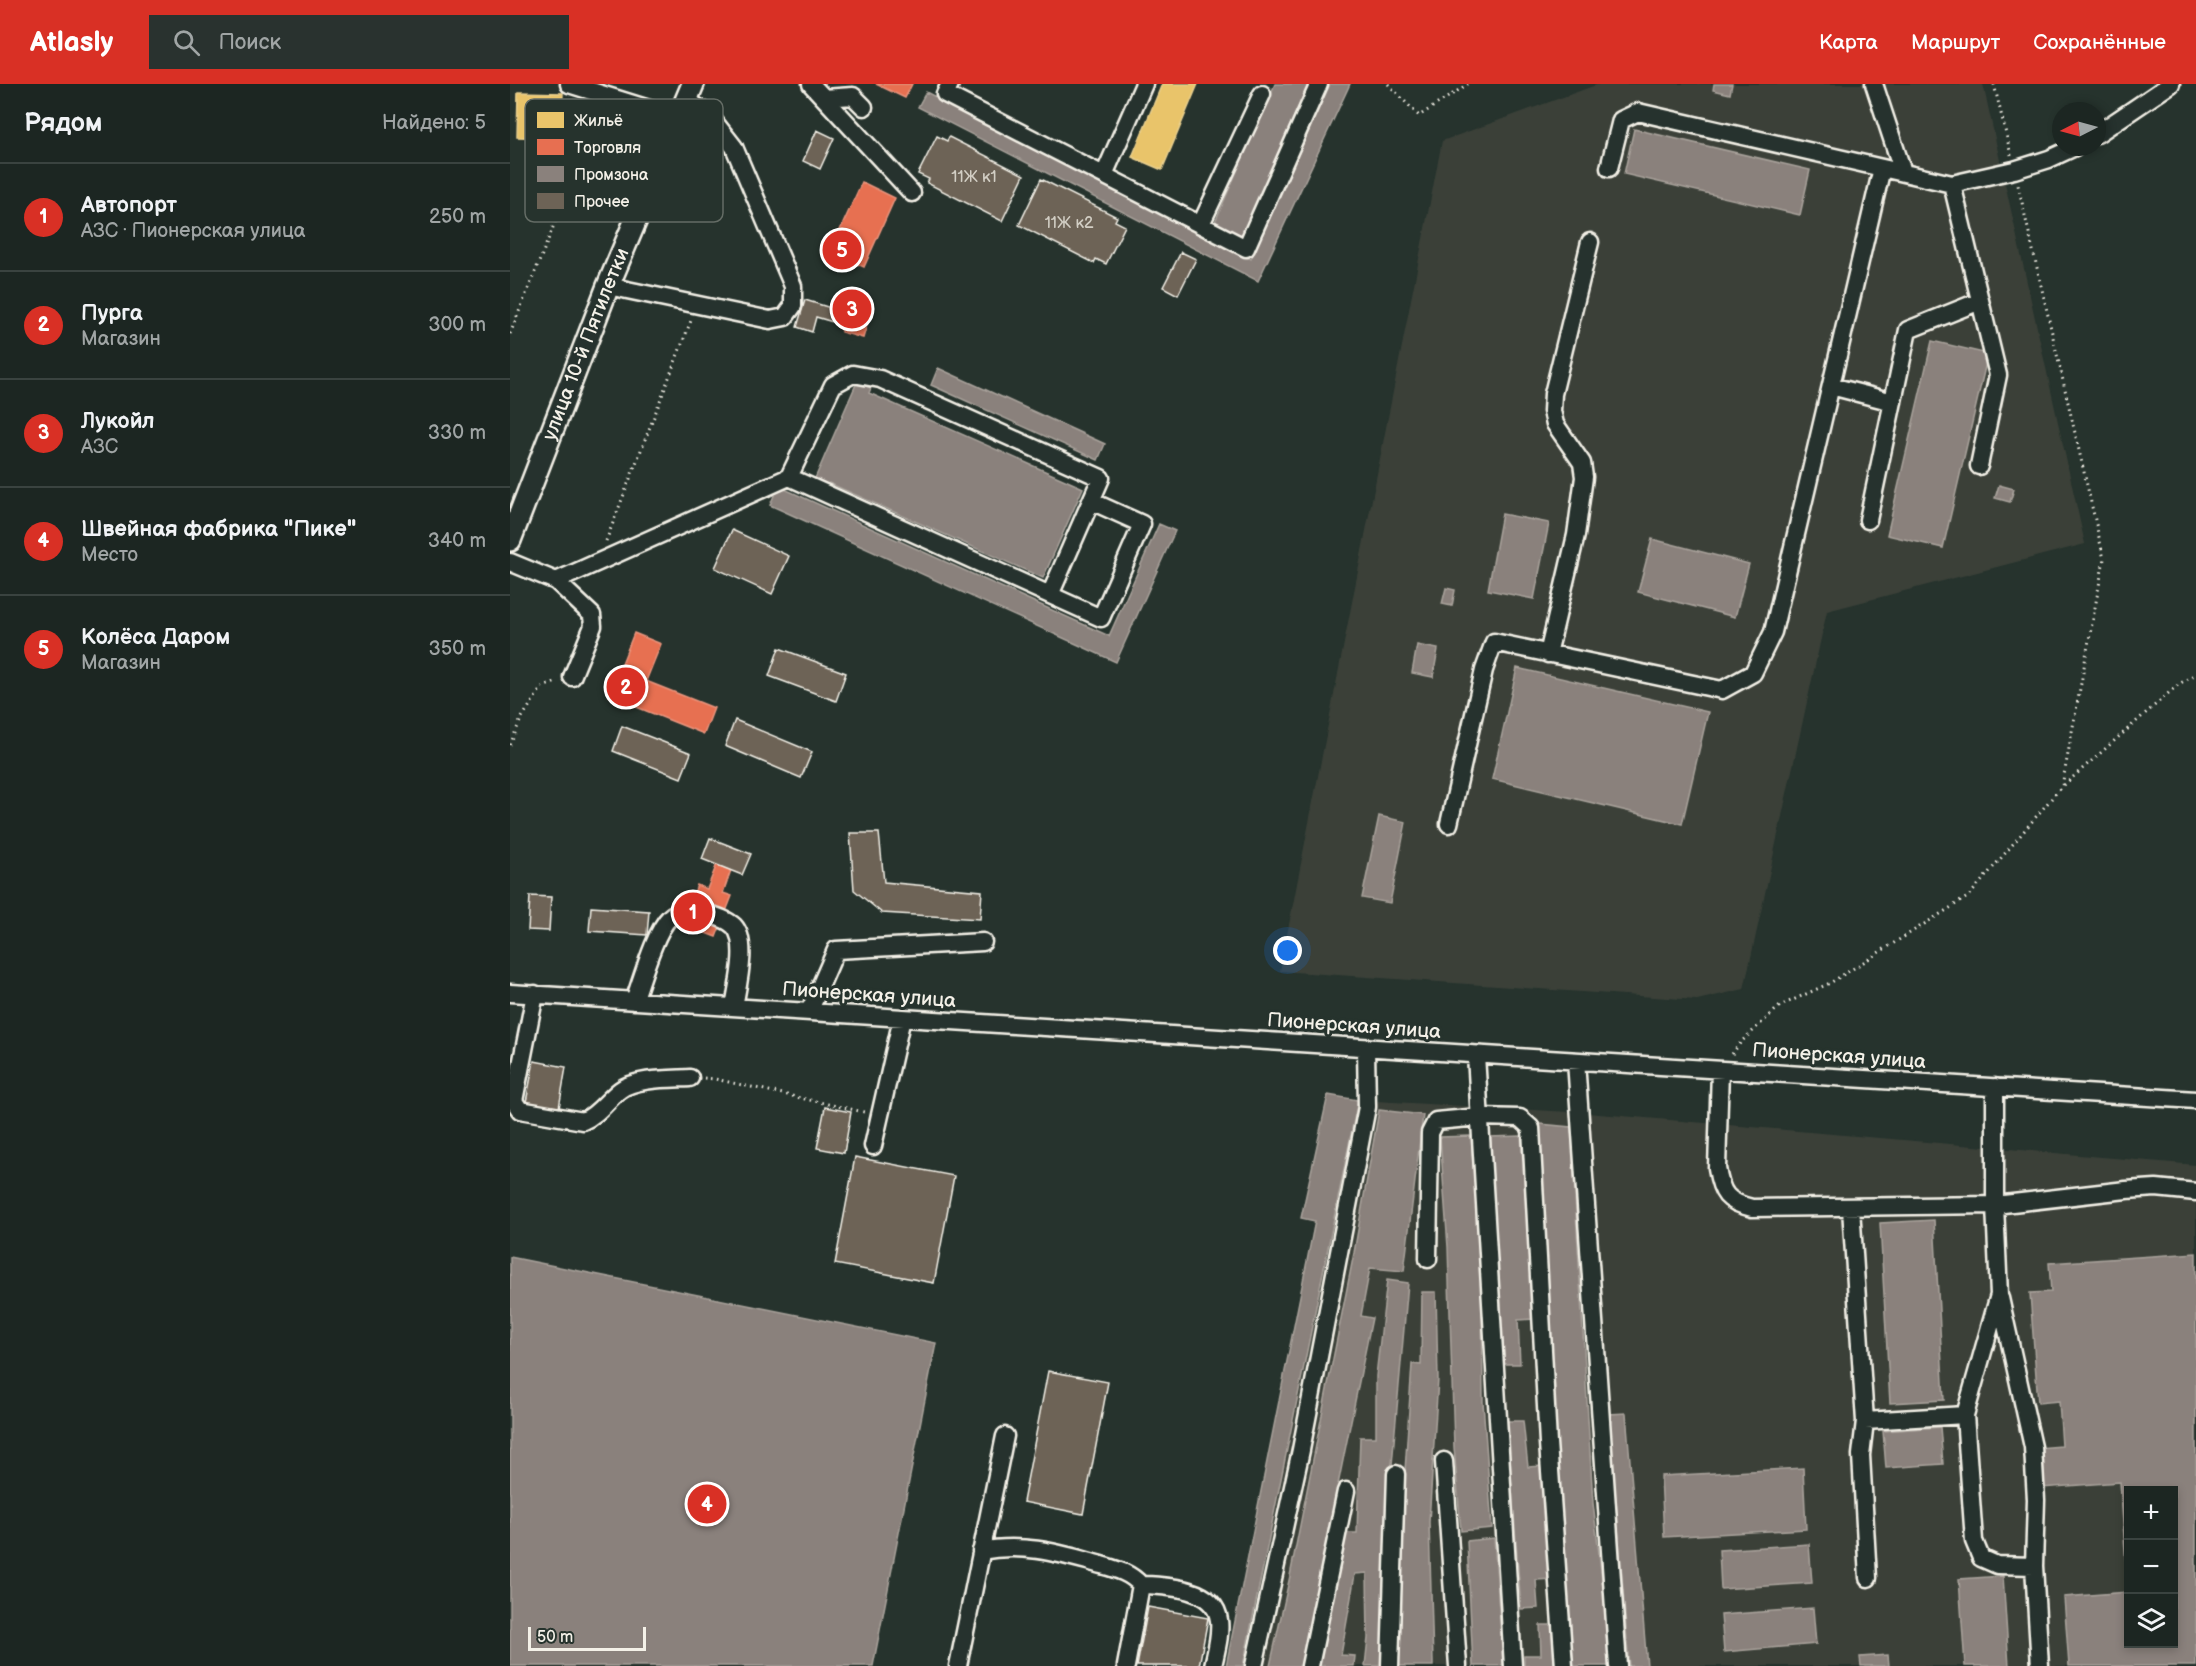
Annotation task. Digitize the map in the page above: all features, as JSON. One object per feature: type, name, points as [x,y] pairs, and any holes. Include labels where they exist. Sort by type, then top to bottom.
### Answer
[{"type":"main road","name":"улица 10-й Пятилетки","points":[[510,540],[635,222]]},
{"type":"street","points":[[569,84],[606,96],[666,99]]},
{"type":"street","points":[[811,84],[912,193]]},
{"type":"street","points":[[950,84],[945,94],[1246,248],[1319,84]]},
{"type":"street","points":[[1104,175],[1143,84]]},
{"type":"street","points":[[1874,84],[1903,172]]},
{"type":"street","points":[[2106,128],[2171,84]]},
{"type":"street","points":[[1201,225],[1262,94]]},
{"type":"street","points":[[824,98],[858,96]]},
{"type":"street","points":[[1609,168],[1621,120],[1638,112],[1952,184],[2014,170],[2056,156]]},
{"type":"street","points":[[608,286],[770,320],[785,316],[793,306],[793,286],[734,147],[723,133]]},
{"type":"street","points":[[1449,824],[1484,670],[1494,642],[1722,690],[1753,673],[1773,632],[1882,168]]},
{"type":"street","points":[[1952,184],[1998,375],[1979,466]]},
{"type":"street","points":[[1548,654],[1576,535],[1584,477],[1582,464],[1555,424],[1552,411],[1553,394],[1590,242]]},
{"type":"street","points":[[1868,520],[1908,330],[1980,301]]},
{"type":"street","points":[[556,582],[789,477],[832,385],[853,374],[880,379],[1101,478],[1050,595]]},
{"type":"street","points":[[1831,386],[1893,402]]},
{"type":"street","points":[[789,477],[1101,618],[1142,524],[1091,501]]},
{"type":"street","points":[[510,562],[556,582],[592,615],[593,626],[572,677]]},
{"type":"street","points":[[634,1001],[663,925],[672,914],[682,910],[698,911],[720,918],[735,927],[741,943],[741,967],[734,1007]]},
{"type":"street","points":[[809,1012],[836,950],[983,942]]},
{"type":"street","name":"Пионерская улица","points":[[510,993],[2196,1100]]},
{"type":"street","points":[[535,994],[514,1101],[520,1110],[583,1121],[590,1118],[622,1088],[644,1081],[690,1078]]},
{"type":"street","points":[[873,1146],[903,1018]]},
{"type":"street","points":[[1254,1666],[1301,1450],[1367,1107],[1366,1048]]},
{"type":"street","points":[[1476,1055],[1513,1666]]},
{"type":"street","points":[[1576,1061],[1618,1666]]},
{"type":"street","points":[[1720,1070],[1717,1168],[1720,1184],[1726,1196],[1736,1204],[1752,1208],[1995,1205],[2156,1188],[2196,1192]]},
{"type":"street","points":[[1995,1087],[1995,1205],[1999,1295],[2033,1447],[2036,1500],[2034,1566],[2040,1666]]},
{"type":"street","points":[[1428,1259],[1430,1133],[1436,1121],[1480,1117],[1520,1118],[1530,1128],[1548,1443],[1564,1666]]},
{"type":"street","points":[[1851,1208],[1865,1421],[1862,1455],[1868,1578]]},
{"type":"street","points":[[1999,1295],[1965,1415],[1974,1541],[1981,1558],[1997,1565],[2034,1566]]},
{"type":"street","points":[[1865,1421],[1965,1415]]},
{"type":"street","points":[[958,1666],[1005,1436]]},
{"type":"street","points":[[1444,1461],[1458,1666]]},
{"type":"street","points":[[1390,1666],[1396,1474]]},
{"type":"street","points":[[1310,1666],[1346,1491]]},
{"type":"street","points":[[981,1551],[998,1547],[1049,1551],[1122,1571],[1141,1585],[1164,1586],[1188,1591],[1204,1598],[1214,1605],[1220,1619],[1219,1641],[1213,1666]]},
{"type":"street","points":[[1126,1666],[1141,1585]]},
{"type":"path","points":[[1388,84],[1419,116],[1468,84]]},
{"type":"path","points":[[1994,84],[2104,559],[2062,786]]},
{"type":"path","points":[[510,334],[555,222]]},
{"type":"path","points":[[598,563],[697,305]]},
{"type":"path","points":[[1720,1070],[1742,1042],[1780,1006],[1830,983],[1969,896],[2062,786],[2179,684],[2196,674]]},
{"type":"path","points":[[510,745],[520,719],[542,687],[572,677]]},
{"type":"path","points":[[690,1078],[715,1079],[880,1115]]},
{"type":"shaded area","points":[[1599,84],[1983,84],[2085,544],[1827,611],[1744,989],[1697,1000],[1280,971],[1442,141]]},
{"type":"shaded area","points":[[1328,1095],[1358,1100],[1587,1113],[2196,1165],[2196,1666],[1226,1666],[1315,1222],[1301,1218]]},
{"type":"building: Жильё","points":[[1162,84],[1198,84],[1162,170],[1132,157]]},
{"type":"building: Жильё","points":[[518,92],[563,93],[563,99],[525,99],[525,137],[517,137]]},
{"type":"building: Торговля","points":[[876,84],[912,84],[905,98]]},
{"type":"building: Торговля","points":[[862,182],[895,198],[864,267],[830,252]]},
{"type":"building: Торговля","points":[[849,304],[871,311],[863,338],[841,332]]},
{"type":"building: Торговля","points":[[634,633],[661,644],[646,681],[714,708],[704,734],[609,696]]},
{"type":"building: Торговля","points":[[717,864],[731,870],[723,893],[732,896],[716,937],[682,924],[697,885],[707,889]]},
{"type":"building: Промзона","points":[[1275,84],[1308,84],[1242,236],[1214,224]]},
{"type":"building: Промзона","points":[[1330,84],[1350,84],[1258,281],[918,107],[926,92],[1251,259]]},
{"type":"building: Промзона","points":[[1714,84],[1732,84],[1730,94],[1713,90]]},
{"type":"building: Промзона","points":[[1634,129],[1810,170],[1800,215],[1624,174]]},
{"type":"building: Промзона","points":[[1932,341],[1988,354],[1943,548],[1887,535]]},
{"type":"building: Промзона","points":[[938,368],[1105,444],[1098,460],[931,385]]},
{"type":"building: Промзона","points":[[857,382],[871,388],[869,393],[1083,488],[1043,578],[829,483],[827,489],[813,483]]},
{"type":"building: Промзона","points":[[1999,485],[2014,489],[2010,502],[1995,498]]},
{"type":"building: Промзона","points":[[778,486],[1109,636],[1159,524],[1175,531],[1116,662],[770,505]]},
{"type":"building: Промзона","points":[[1502,514],[1549,523],[1534,599],[1488,590]]},
{"type":"building: Промзона","points":[[1652,539],[1749,564],[1735,617],[1638,592]]},
{"type":"building: Промзона","points":[[1446,588],[1455,590],[1452,606],[1442,604]]},
{"type":"building: Промзона","points":[[1417,645],[1438,649],[1433,677],[1412,673]]},
{"type":"building: Промзона","points":[[1517,668],[1708,712],[1682,824],[1492,779]]},
{"type":"building: Промзона","points":[[1379,816],[1406,822],[1390,903],[1362,898]]},
{"type":"building: Промзона","points":[[1328,1095],[1358,1100],[1243,1666],[1226,1666],[1315,1221],[1301,1218]]},
{"type":"building: Промзона","points":[[1379,1110],[1423,1115],[1404,1271],[1370,1268],[1361,1316],[1372,1318],[1301,1666],[1270,1666],[1354,1253]]},
{"type":"building: Промзона","points":[[1540,1124],[1571,1127],[1593,1503],[1608,1629],[1609,1666],[1572,1666],[1558,1474]]},
{"type":"building: Промзона","points":[[1471,1136],[1482,1292],[1483,1402],[1492,1528],[1461,1531],[1454,1447],[1448,1247],[1440,1137]]},
{"type":"building: Промзона","points":[[1521,1136],[1534,1319],[1518,1320],[1520,1364],[1504,1364],[1489,1137]]},
{"type":"building: Промзона","points":[[1934,1220],[1944,1400],[1890,1403],[1880,1223]]},
{"type":"building: Промзона","points":[[2196,1253],[2196,1666],[2069,1666],[2064,1597],[2124,1592],[2124,1648],[2178,1648],[2178,1486],[2124,1486],[2124,1537],[2120,1482],[2041,1488],[2038,1448],[2062,1446],[2059,1401],[2038,1403],[2030,1293],[2051,1292],[2049,1263]]},
{"type":"building: Промзона","points":[[510,1257],[936,1343],[873,1666],[510,1666]]},
{"type":"building: Промзона","points":[[1387,1280],[1408,1283],[1385,1544],[1382,1666],[1365,1666],[1368,1638],[1367,1573],[1355,1574],[1341,1655],[1355,1656],[1354,1666],[1319,1666],[1345,1533],[1357,1533],[1360,1437],[1376,1437],[1376,1376]]},
{"type":"building: Промзона","points":[[1422,1292],[1436,1292],[1438,1379],[1429,1522],[1433,1666],[1399,1666],[1405,1471],[1412,1364],[1421,1365]]},
{"type":"building: Промзона","points":[[1626,1413],[1647,1666],[1629,1666],[1609,1414]]},
{"type":"building: Промзона","points":[[1507,1421],[1523,1421],[1528,1467],[1543,1466],[1553,1579],[1536,1580],[1538,1608],[1521,1609]]},
{"type":"building: Промзона","points":[[1940,1427],[1943,1464],[1886,1468],[1883,1431]]},
{"type":"building: Промзона","points":[[1803,1468],[1806,1529],[1664,1537],[1661,1476]]},
{"type":"building: Промзона","points":[[1494,1538],[1503,1666],[1473,1666],[1467,1541]]},
{"type":"building: Промзона","points":[[1809,1544],[1812,1583],[1721,1589],[1719,1550]]},
{"type":"building: Промзона","points":[[2003,1576],[2009,1666],[1965,1666],[1959,1579]]},
{"type":"building: Промзона","points":[[1813,1608],[1816,1644],[1724,1652],[1721,1615]]},
{"type":"building: Промзона","points":[[1540,1625],[1554,1625],[1556,1666],[1524,1666],[1524,1655],[1541,1655]]},
{"type":"building: Промзона","points":[[1888,1655],[1889,1666],[1861,1666],[1860,1657]]},
{"type":"building: Прочее","points":[[817,130],[834,138],[820,169],[803,161]]},
{"type":"building: Прочее","points":[[937,136],[947,141],[949,137],[1024,175],[1002,221],[927,183],[929,179],[918,174]]},
{"type":"building: Прочее","points":[[1041,179],[1117,217],[1115,221],[1125,226],[1106,264],[1096,259],[1094,263],[1019,225]]},
{"type":"building: Прочее","points":[[1181,252],[1196,259],[1178,295],[1163,287]]},
{"type":"building: Прочее","points":[[805,300],[847,313],[843,325],[816,317],[812,332],[797,327]]},
{"type":"building: Прочее","points":[[732,530],[789,556],[772,594],[715,568]]},
{"type":"building: Прочее","points":[[779,648],[846,673],[836,701],[769,676]]},
{"type":"building: Прочее","points":[[735,720],[812,752],[801,778],[725,746]]},
{"type":"building: Прочее","points":[[622,726],[691,753],[681,778],[613,751]]},
{"type":"building: Прочее","points":[[850,833],[879,833],[884,882],[982,891],[980,919],[882,913],[854,890]]},
{"type":"building: Прочее","points":[[710,838],[751,854],[742,875],[702,859]]},
{"type":"building: Прочее","points":[[530,896],[551,897],[549,931],[528,930]]},
{"type":"building: Прочее","points":[[591,907],[649,911],[647,935],[589,931]]},
{"type":"building: Прочее","points":[[534,1061],[566,1067],[559,1108],[526,1102]]},
{"type":"building: Прочее","points":[[825,1107],[851,1112],[844,1153],[817,1148]]},
{"type":"building: Прочее","points":[[855,1157],[954,1176],[934,1283],[835,1264]]},
{"type":"building: Прочее","points":[[1048,1371],[1108,1382],[1083,1514],[1023,1502]]},
{"type":"building: Прочее","points":[[1148,1607],[1208,1618],[1199,1666],[1137,1666]]},
{"type":"place","name":"Колёса Даром","points":[[842,250]]},
{"type":"place","name":"Лукойл","points":[[852,309]]},
{"type":"place","name":"Пурга","points":[[626,687]]},
{"type":"place","name":"Автопорт","points":[[693,912]]},
{"type":"place","name":"Швейная фабрика \"Пике\"","points":[[707,1504]]}]
